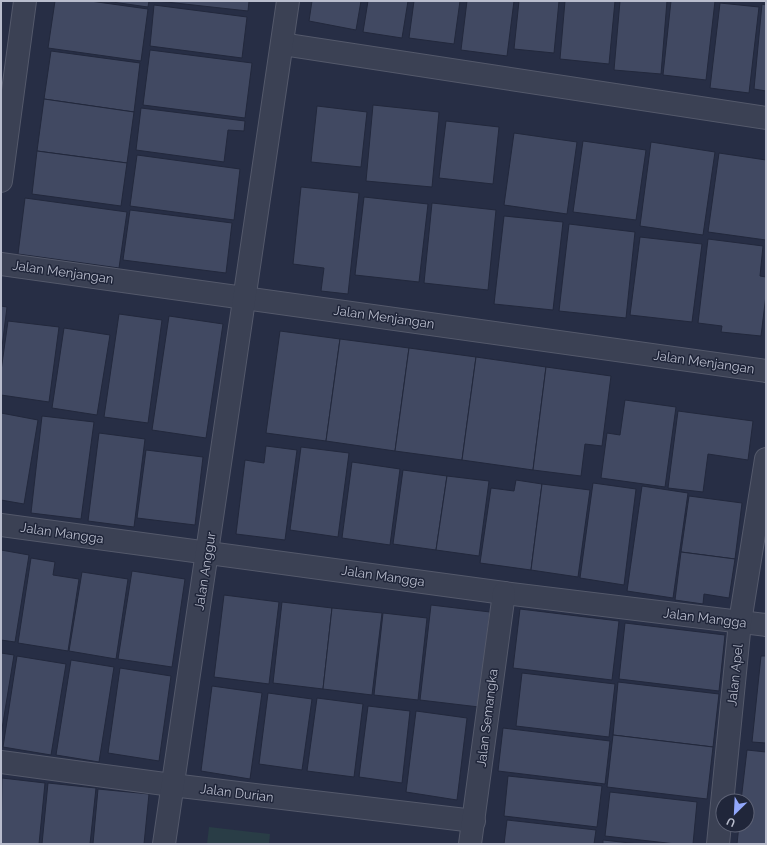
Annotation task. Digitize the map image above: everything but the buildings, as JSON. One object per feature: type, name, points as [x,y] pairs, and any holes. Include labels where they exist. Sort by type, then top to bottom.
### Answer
[{"type":"street","points":[[1,181],[26,1]]},
{"type":"street","name":"Jalan Anggur","points":[[164,844],[288,1]]},
{"type":"street","points":[[282,44],[766,118]]},
{"type":"street","name":"Jalan Menjangan","points":[[1,264],[766,371]]},
{"type":"street","name":"Jalan Apel","points":[[718,844],[740,622],[766,459]]},
{"type":"street","name":"Jalan Mangga","points":[[1,525],[504,593],[766,626]]},
{"type":"street","name":"Jalan Semangka","points":[[470,844],[504,593]]},
{"type":"street","name":"Jalan Durian","points":[[1,762],[172,785],[474,820]]},
{"type":"shaded area","points":[[209,827],[270,834],[269,844],[207,844]]}]
